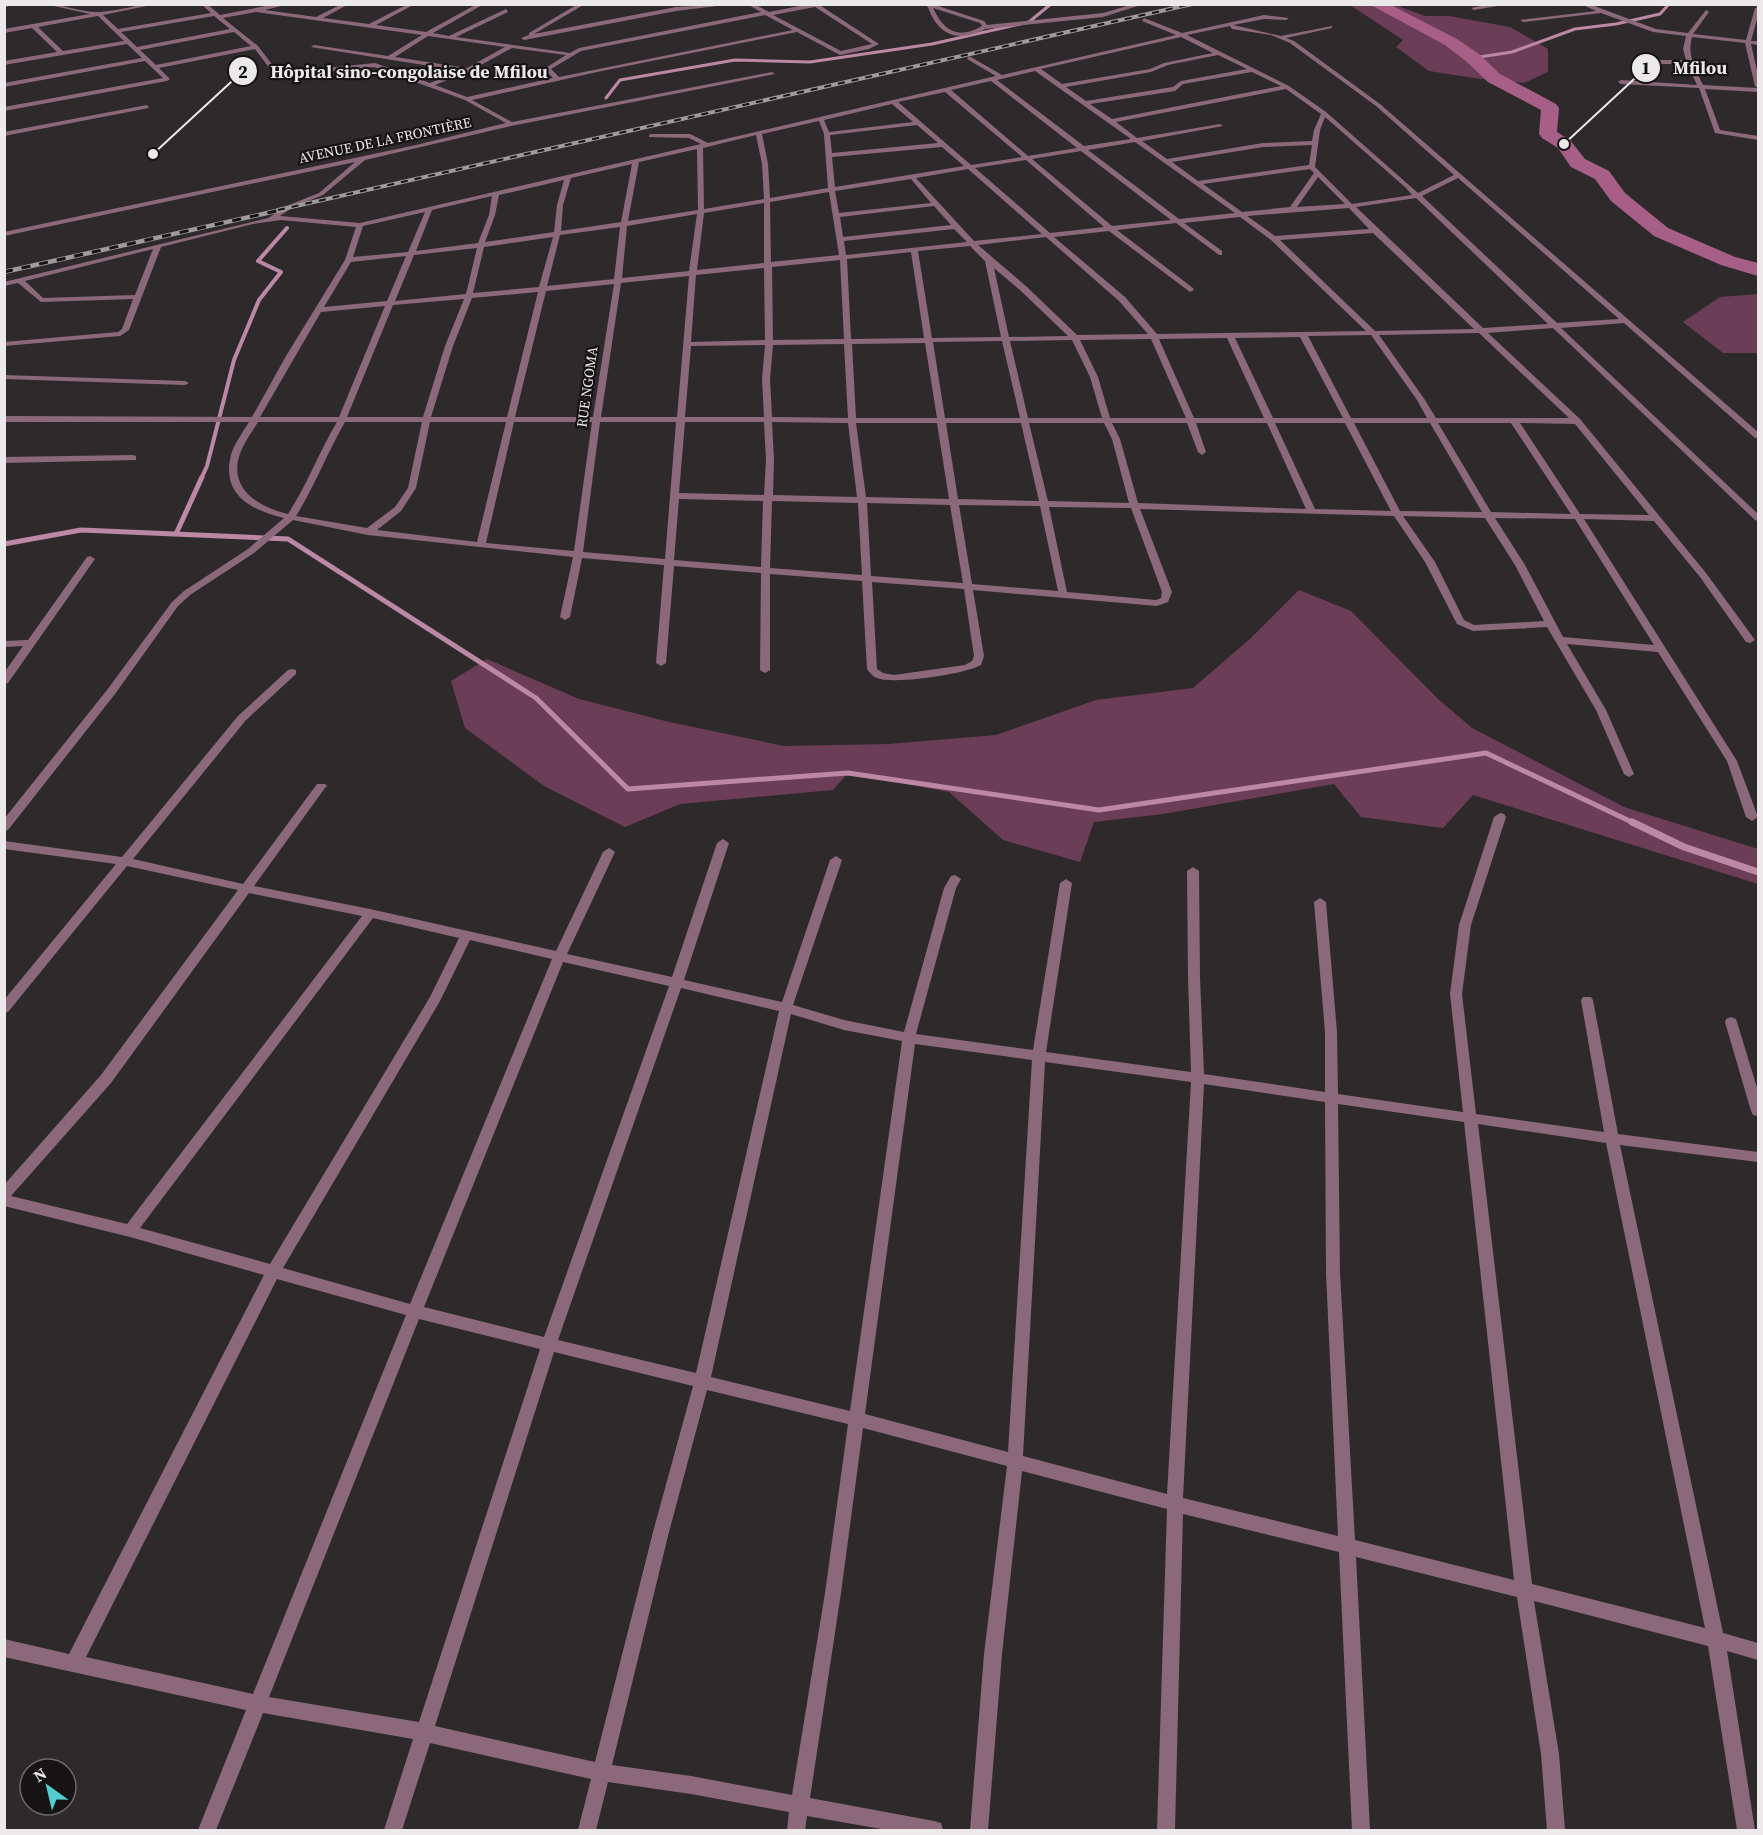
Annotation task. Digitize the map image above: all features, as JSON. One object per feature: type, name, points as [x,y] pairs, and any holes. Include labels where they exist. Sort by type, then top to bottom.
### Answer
[{"type":"street","points":[[4,7],[11,4]]},
{"type":"street","points":[[4,109],[167,79],[99,14],[47,4]]},
{"type":"street","points":[[58,12],[76,4]]},
{"type":"street","points":[[4,31],[154,4]]},
{"type":"street","points":[[203,4],[256,47],[279,74],[375,65],[482,4]]},
{"type":"street","points":[[117,31],[287,4]]},
{"type":"street","points":[[316,18],[347,4]]},
{"type":"street","points":[[370,26],[412,4]]},
{"type":"street","points":[[431,85],[468,70],[583,4]]},
{"type":"street","points":[[524,38],[676,9],[731,4]]},
{"type":"street","points":[[749,4],[843,53],[876,44],[815,5]]},
{"type":"street","points":[[557,78],[547,69],[568,54],[579,50],[821,4]]},
{"type":"street","points":[[927,6],[983,25],[1031,23],[1103,15],[1142,4]]},
{"type":"street","points":[[1474,8],[1507,4]]},
{"type":"street","points":[[1583,4],[1654,31],[1758,43]]},
{"type":"street","points":[[927,6],[939,26],[948,31],[973,32],[983,25]]},
{"type":"street","points":[[1621,82],[1758,88],[1748,42],[1758,8]]},
{"type":"street","points":[[256,10],[568,54]]},
{"type":"street","points":[[449,37],[506,11]]},
{"type":"street","points":[[1523,20],[1602,11]]},
{"type":"street","points":[[1706,12],[1689,36],[1686,49],[1689,63],[1701,86],[1718,134],[1758,138]]},
{"type":"street","points":[[21,27],[49,16]]},
{"type":"street","points":[[4,284],[271,219],[360,225],[1182,35],[1264,17],[1286,18]]},
{"type":"street","points":[[1144,20],[1182,35],[1287,87],[1324,113],[1417,196],[1758,518]]},
{"type":"street","points":[[33,25],[61,53]]},
{"type":"street","points":[[1226,26],[1280,37],[1305,49],[1363,93],[1758,436]]},
{"type":"street","points":[[1280,37],[1330,27]]},
{"type":"street","points":[[136,49],[234,30]]},
{"type":"street","points":[[467,99],[557,78],[800,30]]},
{"type":"street","points":[[4,63],[129,42]]},
{"type":"street","points":[[155,67],[256,47]]},
{"type":"street","points":[[314,47],[468,70]]},
{"type":"street","points":[[1063,86],[1151,70],[1166,64],[1219,53]]},
{"type":"street","points":[[969,58],[1002,77]]},
{"type":"street","points":[[4,85],[147,59]]},
{"type":"street","points":[[1645,62],[1689,63]]},
{"type":"street","points":[[375,65],[467,99],[511,124]]},
{"type":"street","points":[[1037,69],[1274,238],[1373,333],[1421,400],[1487,514],[1520,565],[1550,624],[1601,710],[1629,774]]},
{"type":"street","points":[[1086,103],[1175,89],[1181,83],[1253,70]]},
{"type":"street","name":"AVENUE DE LA FRONTIÈRE","points":[[4,234],[363,158],[511,124],[772,74]]},
{"type":"street","points":[[993,79],[1219,253]]},
{"type":"street","points":[[1112,121],[1204,106],[1221,100],[1287,87]]},
{"type":"street","points":[[946,90],[1111,229],[1190,290]]},
{"type":"street","points":[[894,102],[1122,299],[1154,336],[1183,399],[1202,452]]},
{"type":"street","points":[[4,134],[147,107]]},
{"type":"street","points":[[1292,209],[1315,170],[1317,130],[1324,113]]},
{"type":"street","points":[[821,120],[827,134],[832,191],[843,257],[852,421],[862,500],[872,669],[883,677],[894,678],[968,668],[977,663],[979,656],[952,502],[936,380],[914,250]]},
{"type":"street","points":[[827,134],[917,123]]},
{"type":"street","points":[[349,260],[410,254],[624,224],[1220,126]]},
{"type":"street","points":[[759,133],[765,164],[767,200],[769,344],[766,379],[770,460],[765,670]]},
{"type":"street","points":[[651,136],[690,136],[704,146]]},
{"type":"street","points":[[1166,161],[1263,145],[1315,143]]},
{"type":"street","points":[[829,155],[942,145]]},
{"type":"street","points":[[661,663],[704,146]]},
{"type":"street","points":[[271,219],[291,206],[321,194],[363,158]]},
{"type":"street","name":"RUE NGOMA","points":[[566,617],[578,554],[624,224],[636,162]]},
{"type":"street","points":[[1197,183],[1315,170]]},
{"type":"street","points":[[1315,170],[1375,231],[1577,421],[1703,575],[1750,640]]},
{"type":"street","points":[[318,310],[973,244],[1292,209],[1351,206],[1417,196],[1459,175]]},
{"type":"street","points":[[481,545],[557,233],[560,206],[567,178]]},
{"type":"street","points":[[360,225],[349,260],[236,453],[233,470],[236,487],[253,504],[291,517],[368,532],[481,545],[1157,603],[1165,600],[1167,592],[1135,507],[1116,439],[1107,421],[1094,377],[1075,338],[1024,289],[989,260],[913,178]]},
{"type":"street","points":[[368,532],[398,509],[412,488],[426,418],[449,346],[469,296],[496,194]]},
{"type":"street","points":[[836,215],[936,204]]},
{"type":"street","points":[[4,826],[111,692],[175,604],[187,593],[251,551],[291,517],[306,495],[325,449],[342,420],[429,210]]},
{"type":"street","points":[[840,239],[956,227]]},
{"type":"street","points":[[1274,238],[1375,231]]},
{"type":"street","points":[[4,344],[120,334],[125,330],[157,247]]},
{"type":"street","points":[[989,260],[1004,339],[1045,505],[1064,594]]},
{"type":"street","points":[[20,280],[40,300],[137,297]]},
{"type":"street","points":[[688,344],[1480,331],[1626,321]]},
{"type":"street","points":[[1303,334],[1396,512],[1430,562],[1460,622],[1473,628],[1550,624]]},
{"type":"street","points":[[1230,335],[1268,422],[1312,512]]},
{"type":"street","points":[[4,377],[185,383]]},
{"type":"street","points":[[4,419],[342,420],[426,418],[1351,423],[1577,421]]},
{"type":"street","points":[[1515,423],[1578,517],[1732,761],[1752,817]]},
{"type":"street","points":[[4,460],[134,458]]},
{"type":"street","points":[[676,496],[1657,518]]},
{"type":"street","points":[[4,681],[90,559]]},
{"type":"street","points":[[1560,640],[1661,649]]},
{"type":"street","points":[[4,644],[32,643]]},
{"type":"street","points":[[4,1009],[242,718],[292,672]]},
{"type":"street","points":[[4,1195],[106,1078],[248,889],[321,786]]},
{"type":"street","points":[[1500,817],[1465,925],[1456,994],[1524,1590],[1550,1754],[1556,1830]]},
{"type":"street","points":[[393,1830],[423,1732],[490,1534],[549,1344],[676,984],[723,843]]},
{"type":"street","points":[[4,845],[123,861],[370,913],[786,1008],[844,1025],[909,1038],[1040,1055],[1612,1139],[1758,1157]]},
{"type":"street","points":[[207,1830],[498,1103],[559,957],[609,852]]},
{"type":"street","points":[[586,1830],[702,1381],[786,1008],[836,860]]},
{"type":"street","points":[[1166,1830],[1175,1504],[1198,1078],[1193,871]]},
{"type":"street","points":[[796,1830],[833,1593],[909,1038],[950,888],[955,879]]},
{"type":"street","points":[[979,1830],[993,1654],[1015,1462],[1040,1055],[1066,883]]},
{"type":"street","points":[[1320,902],[1331,1032],[1333,1273],[1360,1830]]},
{"type":"street","points":[[130,1231],[370,913]]},
{"type":"street","points":[[73,1664],[273,1272],[436,998],[466,935]]},
{"type":"street","points":[[1587,1000],[1612,1139],[1716,1639],[1746,1830]]},
{"type":"street","points":[[1731,1022],[1758,1111]]},
{"type":"street","points":[[4,1200],[130,1231],[416,1312],[856,1419],[1175,1504],[1524,1590],[1758,1651]]},
{"type":"street","points":[[4,1647],[259,1704],[423,1732],[601,1772],[691,1785],[934,1830]]},
{"type":"shaded area","points":[[1350,5],[1395,5],[1425,16],[1449,16],[1510,27],[1548,49],[1548,72],[1524,83],[1429,71],[1396,47],[1403,40]]},
{"type":"shaded area","points":[[1758,294],[1758,353],[1723,353],[1683,322],[1720,297]]},
{"type":"shaded area","points":[[1299,590],[1351,611],[1438,699],[1472,728],[1624,807],[1758,849],[1758,884],[1473,795],[1443,828],[1361,817],[1334,784],[1163,814],[1094,822],[1080,862],[1003,840],[949,792],[848,773],[833,790],[680,804],[625,827],[544,786],[465,728],[451,681],[487,659],[579,699],[669,722],[784,746],[889,744],[996,735],[1096,700],[1193,688],[1251,638]]},
{"type":"waterway","points":[[606,98],[620,80],[735,60],[810,62],[932,44],[1029,22],[1051,4]]},
{"type":"waterway","points":[[1376,4],[1451,42],[1473,58],[1494,78],[1550,108],[1548,134],[1564,144],[1578,163],[1602,175],[1618,197],[1661,232],[1728,261],[1758,270]]},
{"type":"waterway","points":[[1473,58],[1512,52],[1575,29],[1616,24],[1660,14],[1669,4]]},
{"type":"waterway","points":[[201,479],[207,466],[234,360],[259,300],[281,272],[258,261],[287,228]]},
{"type":"waterway","points":[[176,534],[202,477]]},
{"type":"waterway","points":[[4,544],[81,530],[288,539],[536,698],[628,789],[848,773],[1099,810],[1486,753],[1636,824]]},
{"type":"waterway","points":[[1632,822],[1684,847],[1758,872]]},
{"type":"railway","points":[[278,210],[1192,4]]},
{"type":"railway","points":[[4,272],[285,209]]},
{"type":"place","name":"Mfilou","points":[[1564,144]]},
{"type":"place","name":"Hôpital sino-congolaise de Mfilou","points":[[153,154]]}]
